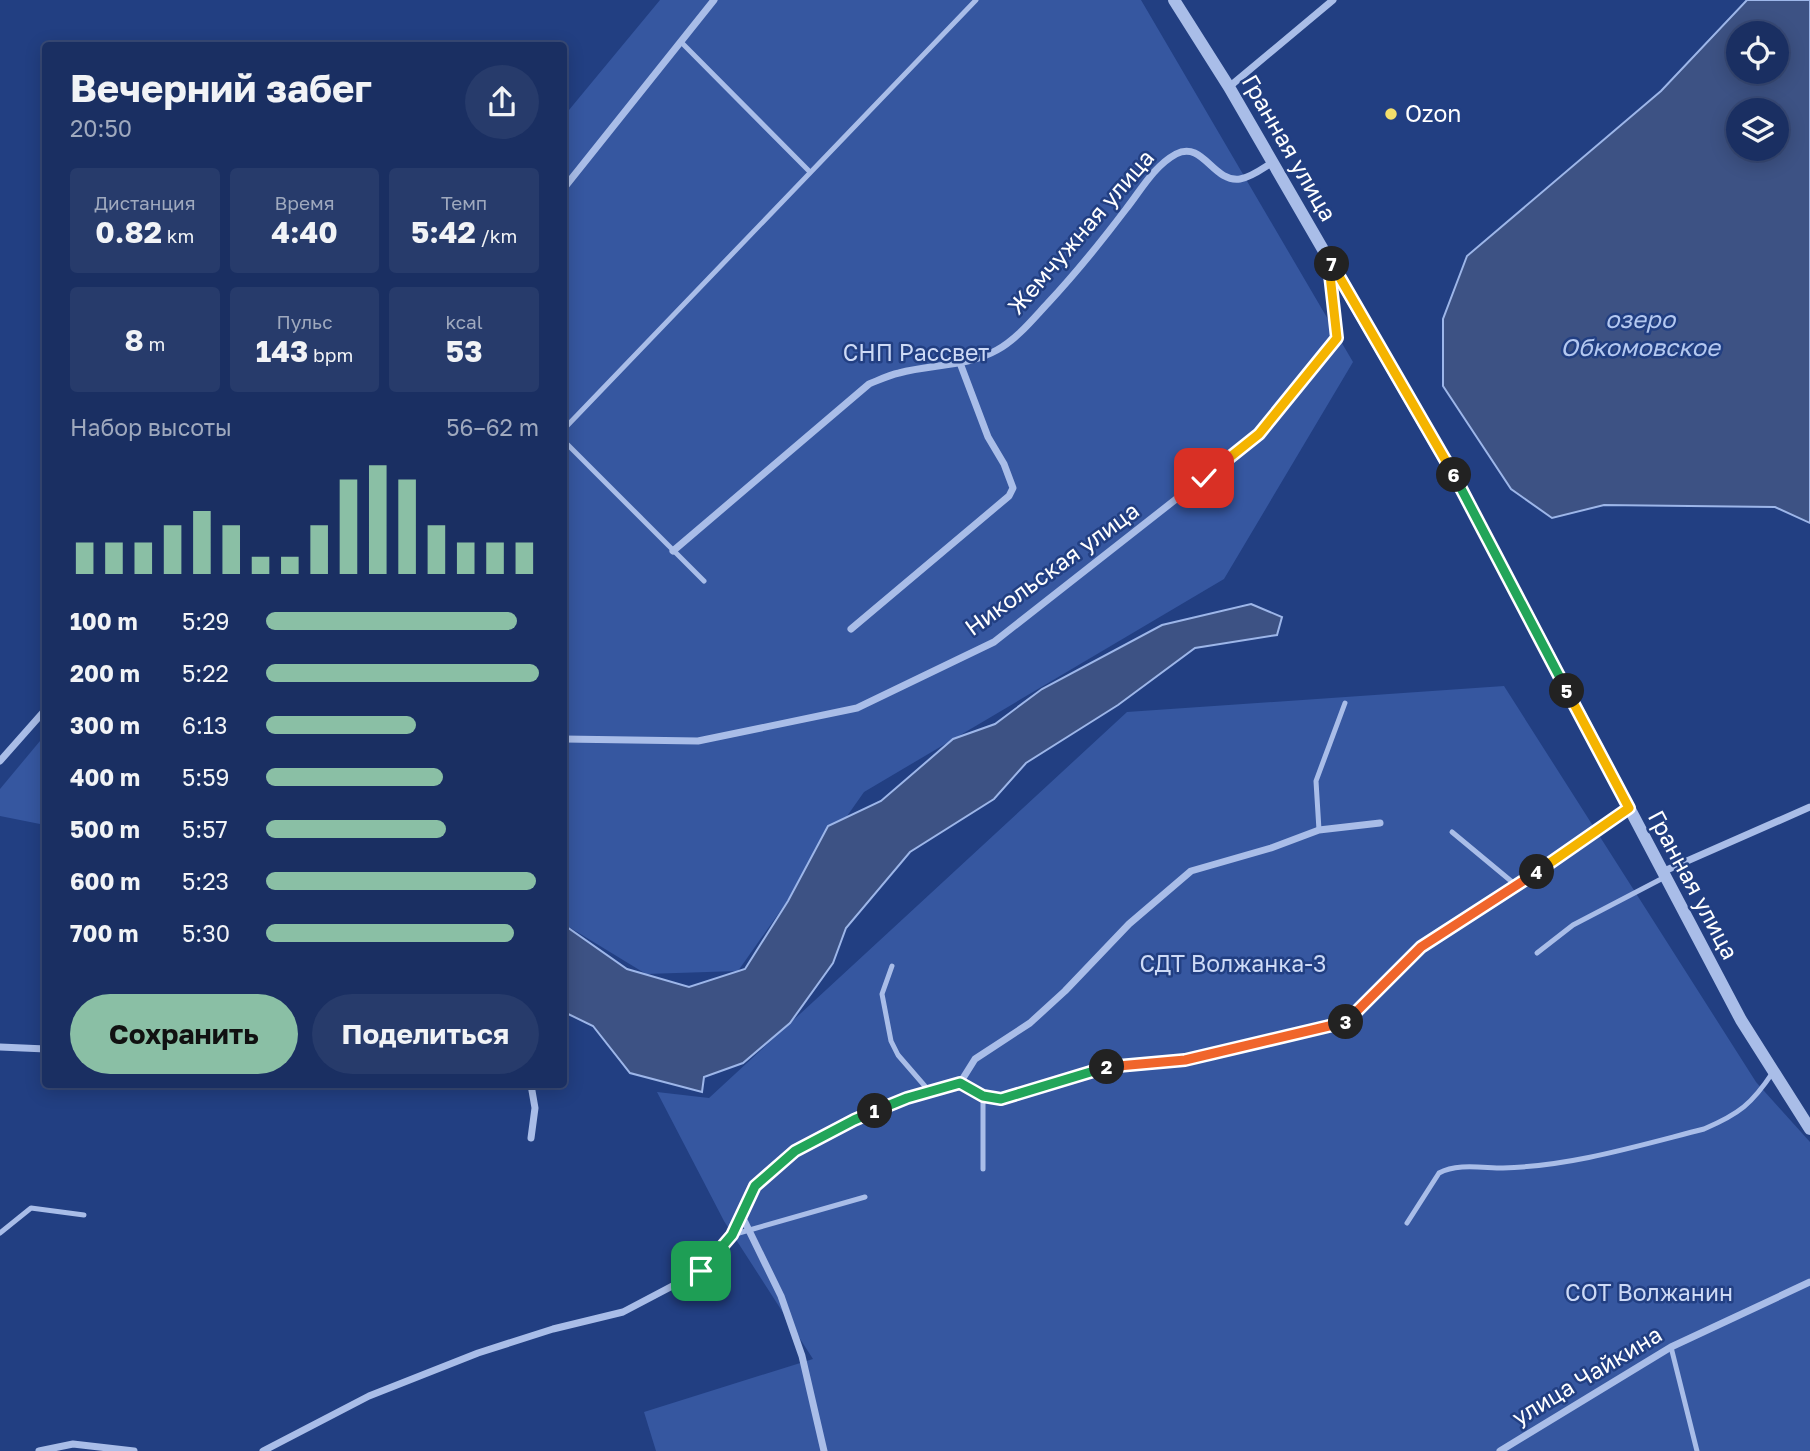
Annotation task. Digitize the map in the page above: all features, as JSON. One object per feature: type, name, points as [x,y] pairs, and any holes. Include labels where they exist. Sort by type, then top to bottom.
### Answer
[{"type":"street","points":[[567,184],[714,0]]},
{"type":"street","name":"Гранная улица","points":[[1174,0],[1229,87],[1458,483],[1741,1020],[1810,1129]]},
{"type":"street","points":[[1229,87],[1334,0]]},
{"type":"street","name":"Жемчужная улица","points":[[673,551],[869,384],[899,373],[960,363],[998,349],[1028,325],[1086,261],[1158,167],[1178,153],[1202,156],[1225,178],[1244,177],[1273,162]]},
{"type":"street","name":"Никольская улица","points":[[567,738],[698,741],[857,708],[994,642],[1259,434],[1337,338],[1328,257]]},
{"type":"street","points":[[851,629],[1009,496],[1013,488],[1004,464],[988,437],[960,363]]},
{"type":"street","points":[[0,761],[42,714]]},
{"type":"street","points":[[1664,874],[1810,807]]},
{"type":"street","points":[[960,1083],[983,1096],[1001,1099],[1098,1068],[1185,1060],[1346,1022],[1421,947],[1517,886],[1629,808]]},
{"type":"street","points":[[263,1451],[369,1396],[478,1353],[553,1329],[623,1312],[701,1271],[732,1235],[755,1186],[795,1151],[854,1120],[960,1083],[975,1059],[1030,1023],[1065,991],[1129,924],[1191,871],[1271,848],[1319,830],[1380,823]]},
{"type":"street","points":[[0,1047],[42,1049]]},
{"type":"street","points":[[531,1138],[535,1108],[532,1088]]},
{"type":"street","points":[[741,1214],[781,1296],[802,1356],[824,1451]]},
{"type":"street","name":"улица Чайкина","points":[[1500,1451],[1671,1347],[1810,1282]]},
{"type":"street","points":[[39,1451],[73,1444],[134,1451]]},
{"type":"lane","points":[[567,426],[976,0]]},
{"type":"lane","points":[[681,42],[810,172]]},
{"type":"lane","points":[[567,444],[704,581]]},
{"type":"lane","points":[[1319,830],[1316,781],[1345,703]]},
{"type":"lane","points":[[1452,832],[1517,886]]},
{"type":"lane","points":[[1537,953],[1573,925],[1664,874]]},
{"type":"lane","points":[[892,966],[883,984],[882,994],[891,1041],[898,1055],[930,1092]]},
{"type":"lane","points":[[1407,1223],[1439,1173],[1448,1168],[1506,1168],[1565,1163],[1704,1129],[1724,1121],[1755,1099],[1773,1072]]},
{"type":"lane","points":[[983,1096],[983,1169]]},
{"type":"lane","points":[[732,1235],[865,1197]]},
{"type":"lane","points":[[0,1233],[31,1208],[85,1215]]},
{"type":"lane","points":[[1671,1347],[1697,1451]]},
{"type":"green space","name":"СНП Рассвет","points":[[660,0],[1141,0],[1353,362],[1224,579],[864,792],[738,971],[646,974],[567,926],[567,112]]},
{"type":"green space","name":"СДТ Волжанка-3","points":[[1504,686],[1756,1082],[1810,1142],[1810,1451],[656,1451],[644,1412],[813,1359],[724,1221],[657,1092],[709,1098],[1127,712]]},
{"type":"green space","points":[[42,739],[42,824],[0,816],[0,789]]},
{"type":"water","name":"озеро Обкомовское","points":[[1747,0],[1810,0],[1810,523],[1775,507],[1604,505],[1552,518],[1511,489],[1443,386],[1443,319],[1467,256],[1661,91],[1726,22],[1726,84],[1789,84],[1789,21],[1727,21]]},
{"type":"water","points":[[1251,604],[1282,617],[1277,635],[1195,648],[1118,705],[1026,763],[994,799],[910,852],[846,928],[833,963],[790,1023],[743,1063],[704,1077],[702,1092],[630,1073],[593,1026],[567,1013],[567,927],[627,969],[689,987],[745,969],[788,901],[828,826],[881,801],[953,739],[995,724],[1042,689],[1162,625]]},
{"type":"place","name":"Ozon","points":[[1391,114]]},
{"type":"route","points":[[701,1271],[732,1235],[755,1186],[795,1151],[854,1120],[907,1098],[960,1083],[983,1096],[1001,1099],[1098,1068],[1185,1060],[1346,1022],[1421,947],[1517,886],[1629,808],[1458,483],[1328,257],[1337,338],[1259,434],[1204,478]]},
{"type":"park label","name":"СОТ Волжанин","points":[[1649,1293]]}]
